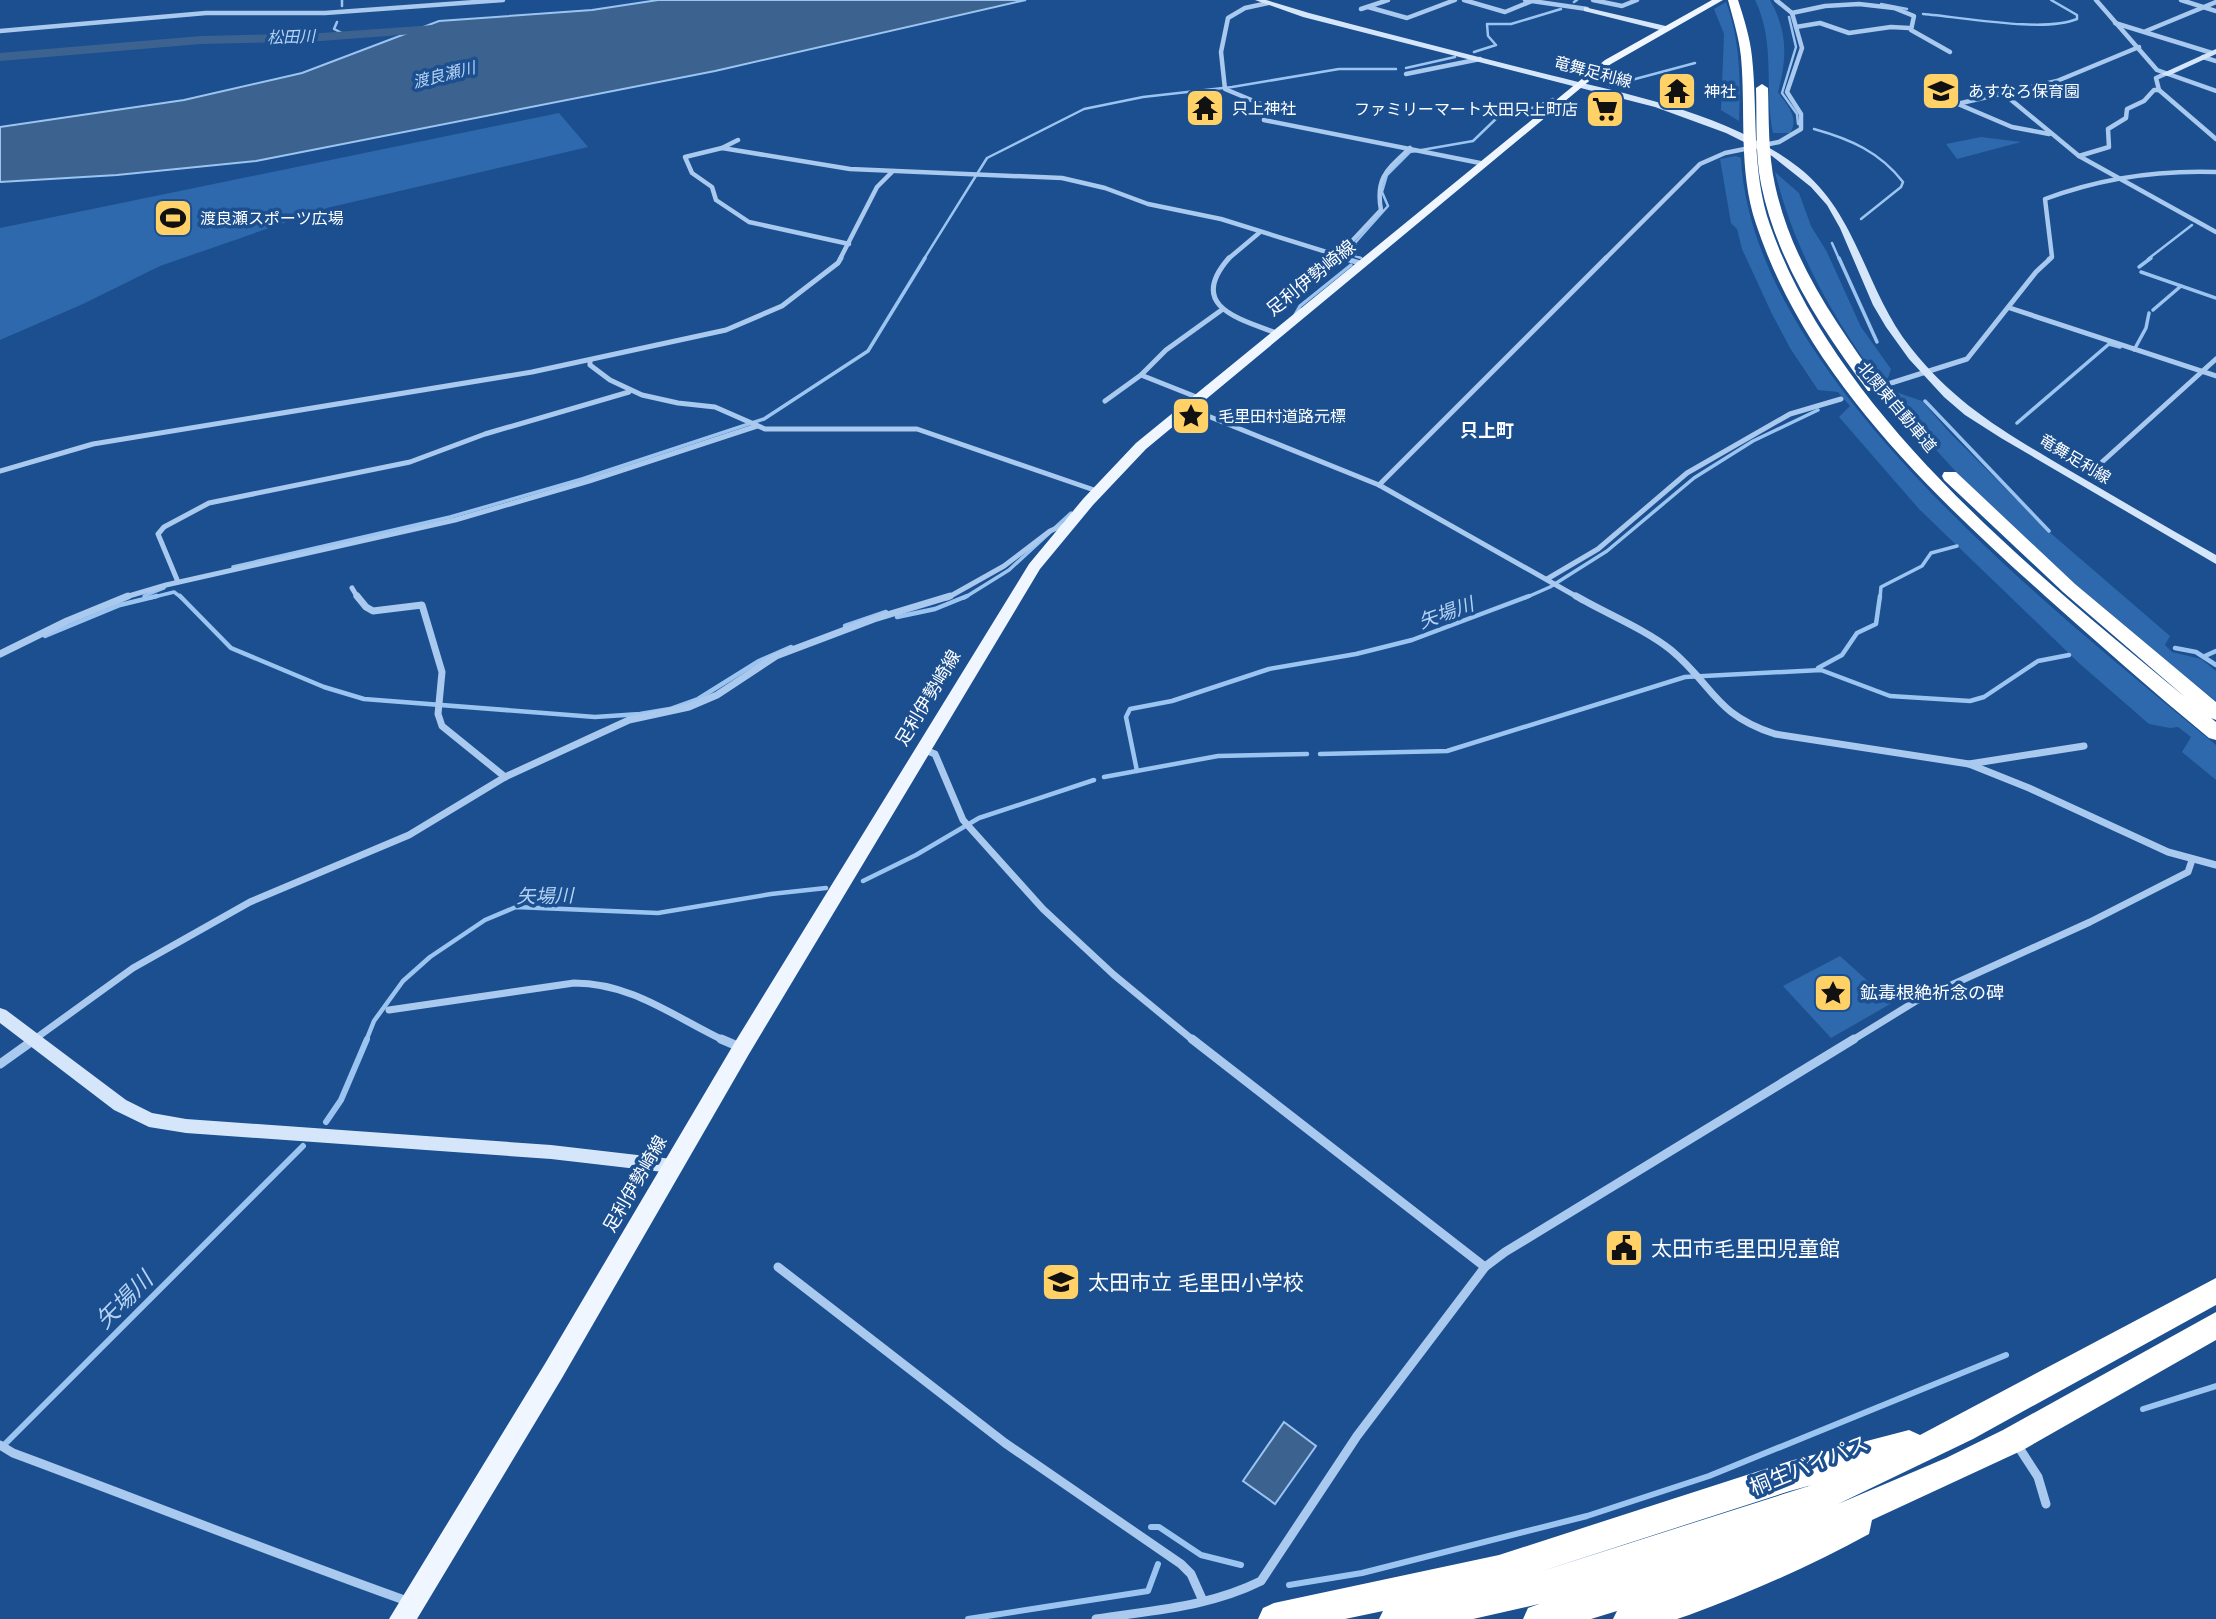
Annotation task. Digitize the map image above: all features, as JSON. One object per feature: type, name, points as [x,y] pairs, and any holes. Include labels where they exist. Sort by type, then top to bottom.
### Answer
[{"type":"highway","name":"北関東自動車道","points":[[1734,1],[1748,59],[1748,122],[1753,152],[1755,198],[1762,224],[1784,278],[1819,339],[1872,409],[1982,529],[2089,626],[2216,733]]},
{"type":"highway","name":"北関東自動車道","points":[[1761,70],[1766,168],[1779,225],[1804,282],[1838,341],[1895,416],[1995,520],[2069,588],[2216,713]]},
{"type":"highway","name":"桐生バイパス","points":[[1395,1619],[1510,1596],[1644,1557],[1820,1497],[1963,1429],[2216,1291]]},
{"type":"highway","points":[[1539,1619],[1661,1583],[1838,1519],[2014,1440],[2216,1325]]},
{"type":"highway","points":[[1274,1619],[1499,1570],[1790,1476],[1963,1429]]},
{"type":"highway","points":[[1629,1619],[1706,1595],[1804,1554],[1948,1471]]},
{"type":"main road","name":"足利伊勢崎線","points":[[407,1611],[554,1370],[742,1048],[799,958],[923,749],[1034,567],[1070,522],[1142,446],[1608,62],[1719,0]]},
{"type":"main road","name":"竜舞足利線","points":[[1262,1],[1682,113],[1753,152],[1793,168],[1830,204],[1848,235],[1887,320],[1908,351],[1954,400],[2000,433],[2216,560]]},
{"type":"main road","points":[[1587,9],[1667,29]]},
{"type":"main road","points":[[2165,74],[2203,57],[2215,55]]},
{"type":"main road","name":"竜舞足利線","points":[[1927,372],[1994,421],[2216,549]]},
{"type":"main road","points":[[0,1014],[120,1105],[149,1120],[186,1126],[551,1152],[672,1166]]},
{"type":"street","points":[[0,31],[206,13],[325,13],[503,0]]},
{"type":"street","points":[[1361,9],[1388,0]]},
{"type":"street","points":[[1368,7],[1408,18],[1455,0]]},
{"type":"street","points":[[1464,0],[1506,12],[1531,1]]},
{"type":"street","points":[[1525,0],[1587,9]]},
{"type":"street","points":[[1565,6],[1574,0]]},
{"type":"street","points":[[1593,0],[1622,6],[1637,0]]},
{"type":"street","points":[[1379,485],[1700,163],[1718,154],[1753,152],[1787,140],[1802,126],[1801,114],[1787,94],[1802,48],[1792,13],[1776,0]]},
{"type":"street","points":[[2096,0],[2157,69],[2216,91]]},
{"type":"street","points":[[2181,0],[2216,10]]},
{"type":"street","points":[[1262,1],[1228,18],[1229,25],[1221,52],[1225,89],[1268,107],[1264,120],[1485,164]]},
{"type":"street","points":[[2146,31],[2216,2]]},
{"type":"street","points":[[1792,13],[1833,6],[1886,7],[1914,16],[1909,28]]},
{"type":"street","points":[[1796,27],[1820,23],[1849,33],[1891,27],[1909,28],[1950,52]]},
{"type":"street","points":[[2115,23],[2215,55]]},
{"type":"street","points":[[2052,135],[2012,127],[1957,104],[2079,74],[2139,47]]},
{"type":"street","points":[[1406,75],[1481,59]]},
{"type":"street","points":[[2165,74],[2156,78],[2160,90],[2214,136]]},
{"type":"street","points":[[2079,156],[2109,147],[2107,132],[2110,127],[2126,118],[2127,109],[2144,101],[2154,90],[2160,90]]},
{"type":"street","points":[[2004,94],[2079,156],[2216,232]]},
{"type":"street","points":[[738,140],[722,148],[685,157],[692,173],[712,187],[716,200],[749,222],[849,244]]},
{"type":"street","points":[[722,148],[786,160],[892,172],[1062,178],[1105,188],[1148,204],[1221,219],[1364,264]]},
{"type":"street","points":[[1345,258],[1352,241],[1381,210],[1378,193],[1384,173],[1410,148]]},
{"type":"street","points":[[1888,384],[1960,362],[1971,355],[2036,271],[2052,257],[2044,200],[2118,179],[2173,170],[2216,172]]},
{"type":"street","points":[[0,471],[93,444],[532,372],[726,330],[782,306],[838,263],[877,187],[892,172]]},
{"type":"street","points":[[1259,233],[1234,252],[1212,283],[1212,297],[1223,309],[1280,334]]},
{"type":"street","points":[[2010,308],[2216,376]]},
{"type":"street","points":[[1105,401],[1141,375],[1166,350],[1223,309]]},
{"type":"street","points":[[2091,472],[2216,359]]},
{"type":"street","points":[[590,360],[590,365],[596,370],[629,392],[657,400],[714,407],[745,418],[765,429],[917,429],[1097,491]]},
{"type":"street","points":[[1141,375],[1199,398]]},
{"type":"street","points":[[178,582],[158,534],[164,527],[209,503],[410,462],[485,434],[629,392]]},
{"type":"street","points":[[1547,579],[1598,549],[1696,467],[1790,414],[1841,399]]},
{"type":"street","points":[[1188,408],[1379,485],[1547,579],[1668,648],[1689,667],[1724,711],[1745,724],[1775,734],[1969,764],[2192,860],[2216,865]]},
{"type":"street","points":[[0,654],[91,612],[165,584],[455,520],[602,477],[757,426]]},
{"type":"street","points":[[0,1064],[133,968],[194,932],[315,873],[409,835],[505,777],[629,720],[689,707],[717,695],[776,656],[874,619],[943,600],[1004,566],[1050,531],[1070,522]]},
{"type":"street","points":[[352,589],[360,607],[372,613],[422,605],[437,663],[442,672],[439,704],[442,726],[505,777]]},
{"type":"street","points":[[1969,764],[2084,746]]},
{"type":"street","points":[[923,749],[935,754],[963,820],[1043,909],[1114,975],[1485,1267]]},
{"type":"street","points":[[1097,1619],[1203,1601],[1243,1591],[1261,1581],[1357,1436],[1485,1267],[1660,1156],[1916,1001],[2009,956],[2090,922],[2188,872],[2192,860]]},
{"type":"street","points":[[389,1010],[574,983],[598,982],[622,988],[742,1048]]},
{"type":"street","points":[[778,1267],[1005,1443],[1181,1564],[1191,1574],[1203,1601]]},
{"type":"street","points":[[2014,1440],[2025,1457],[2033,1462],[2046,1504]]},
{"type":"street","points":[[0,1445],[13,1453],[221,1530],[407,1611]]},
{"type":"shaded area","points":[[1755,0],[1770,0],[1783,34],[1783,68],[1778,92],[1793,117],[1790,133],[1773,133],[1768,49]]},
{"type":"shaded area","points":[[1726,2],[1731,16],[1738,61],[1739,121],[1721,110],[1724,34],[1714,9]]},
{"type":"shaded area","name":"渡良瀬スポーツ広場","points":[[559,113],[588,147],[327,208],[160,266],[83,304],[0,340],[0,228]]},
{"type":"shaded area","points":[[1981,137],[2021,142],[1957,159],[1946,144]]},
{"type":"shaded area","points":[[1736,156],[1741,158],[1758,240],[1797,323],[1854,405],[1923,484],[1999,560],[2216,745],[2216,780],[2182,752],[2191,737],[2178,727],[2149,724],[2080,664],[1919,509],[1839,417],[1850,406],[1838,392],[1818,390],[1790,348],[1772,314],[1742,249],[1737,229],[1731,223],[1720,159]]},
{"type":"shaded area","points":[[1775,172],[1799,193],[1811,226],[1827,252],[1861,327],[1891,369],[1888,378],[1884,380],[1893,391],[1922,401],[1950,433],[2047,530],[2170,636],[2165,645],[2172,652],[2201,659],[2216,671],[2216,701],[2084,593],[2017,532],[1952,468],[1893,399],[1842,327],[1802,251]]},
{"type":"shaded area","points":[[1840,956],[1892,1003],[1831,1038],[1783,986]]},
{"type":"water","name":"渡良瀬川","points":[[658,0],[1026,0],[715,71],[256,161],[117,175],[0,182],[0,127],[184,100],[302,73],[439,21],[592,10]]},
{"type":"water","points":[[1284,1422],[1316,1446],[1275,1504],[1243,1481]]},
{"type":"waterway","points":[[342,0],[342,6]]},
{"type":"waterway","name":"矢場川","points":[[1923,14],[2044,25],[2077,19],[2077,15],[2051,0]]},
{"type":"waterway","name":"矢場川","points":[[1881,4],[1907,9]]},
{"type":"waterway","points":[[1474,52],[1496,45],[1488,36],[1487,24],[1511,24],[1561,9]]},
{"type":"waterway","name":"矢場川","points":[[1789,17],[1796,47],[1782,93],[1797,114],[1798,124]]},
{"type":"waterway","points":[[337,22],[334,29],[346,35]]},
{"type":"waterway","name":"松田川","points":[[0,57],[201,40],[321,37],[448,28]]},
{"type":"waterway","points":[[1406,68],[1455,57]]},
{"type":"waterway","points":[[1609,86],[1695,63]]},
{"type":"waterway","points":[[924,259],[987,158],[1084,109],[1143,97],[1232,87],[1339,69],[1396,69]]},
{"type":"waterway","points":[[1361,258],[1355,256],[1355,243],[1388,206],[1382,192],[1387,175],[1410,152],[1473,141],[1501,114],[1536,107],[1553,99]]},
{"type":"waterway","name":"矢場川","points":[[1814,129],[1863,148],[1884,162],[1903,182],[1901,187],[1861,219]]},
{"type":"waterway","points":[[2148,259],[2192,225]]},
{"type":"waterway","name":"矢場川","points":[[1832,243],[1839,259]]},
{"type":"waterway","points":[[233,567],[450,517],[582,479],[764,419],[868,351],[925,258]]},
{"type":"waterway","name":"矢場川","points":[[1839,258],[1877,342]]},
{"type":"waterway","points":[[2139,267],[2151,258]]},
{"type":"waterway","points":[[1295,315],[1300,306],[1351,265]]},
{"type":"waterway","points":[[2141,272],[2216,298]]},
{"type":"waterway","points":[[2153,310],[2181,286]]},
{"type":"waterway","points":[[2134,350],[2146,328],[2149,313]]},
{"type":"waterway","points":[[2017,423],[2109,344],[2120,347]]},
{"type":"waterway","points":[[1925,401],[2049,531]]},
{"type":"waterway","name":"矢場川","points":[[1525,598],[1550,587],[1607,551],[1694,478],[1753,441],[1818,410]]},
{"type":"waterway","points":[[964,598],[1009,570],[1071,513]]},
{"type":"waterway","points":[[1880,598],[1881,587],[1922,566],[1931,553],[1957,546]]},
{"type":"waterway","points":[[144,596],[164,588]]},
{"type":"waterway","points":[[150,598],[174,592],[182,598]]},
{"type":"waterway","points":[[45,636],[120,605],[157,596]]},
{"type":"waterway","points":[[897,617],[935,609],[967,596]]},
{"type":"waterway","name":"矢場川","points":[[1137,771],[1126,717],[1130,709],[1172,701],[1269,669],[1356,654],[1412,640],[1529,596]]},
{"type":"waterway","points":[[1818,668],[1842,655],[1857,633],[1876,624],[1880,596]]},
{"type":"waterway","points":[[182,598],[231,648],[324,687],[364,699],[595,717],[640,714],[670,709],[698,699],[759,661],[791,647]]},
{"type":"waterway","points":[[845,626],[886,612]]},
{"type":"waterway","points":[[2175,648],[2196,652],[2216,665]]},
{"type":"waterway","points":[[2205,656],[2216,651]]},
{"type":"waterway","points":[[1320,754],[1447,751],[1685,677],[1821,670],[1890,696],[1970,701],[1984,697],[2038,661],[2069,655]]},
{"type":"waterway","points":[[1137,771],[1218,756],[1307,754]]},
{"type":"waterway","name":"矢場川","points":[[1104,777],[1137,771]]},
{"type":"waterway","name":"矢場川","points":[[863,881],[916,855],[979,818],[1094,780]]},
{"type":"waterway","name":"矢場川","points":[[366,1041],[374,1021],[403,981],[430,957],[485,920],[516,907],[658,913],[771,894],[826,888]]},
{"type":"waterway","name":"矢場川","points":[[326,1122],[341,1100],[367,1039]]},
{"type":"waterway","name":"矢場川","points":[[3,1446],[303,1146]]},
{"type":"waterway","points":[[1289,1585],[1362,1573],[1587,1516],[1709,1476],[2006,1355]]},
{"type":"waterway","points":[[2143,1409],[2216,1386]]},
{"type":"waterway","points":[[1151,1527],[1159,1527],[1201,1555],[1241,1565]]},
{"type":"waterway","points":[[968,1619],[1148,1591],[1158,1564]]},
{"type":"place","name":"神社","points":[[1677,91]]},
{"type":"place","name":"あすなろ保育園","points":[[1941,91]]},
{"type":"place","name":"只上神社","points":[[1205,108]]},
{"type":"place","name":"ファミリーマート太田只上町店","points":[[1605,109]]},
{"type":"place","name":"渡良瀬スポーツ広場","points":[[173,218]]},
{"type":"place","name":"毛里田村道路元標","points":[[1191,416]]},
{"type":"place","name":"鉱毒根絶祈念の碑","points":[[1833,993]]},
{"type":"place","name":"太田市毛里田児童館","points":[[1624,1248]]},
{"type":"place","name":"太田市立 毛里田小学校","points":[[1061,1282]]},
{"type":"district","name":"只上町","points":[[1487,431]]}]
